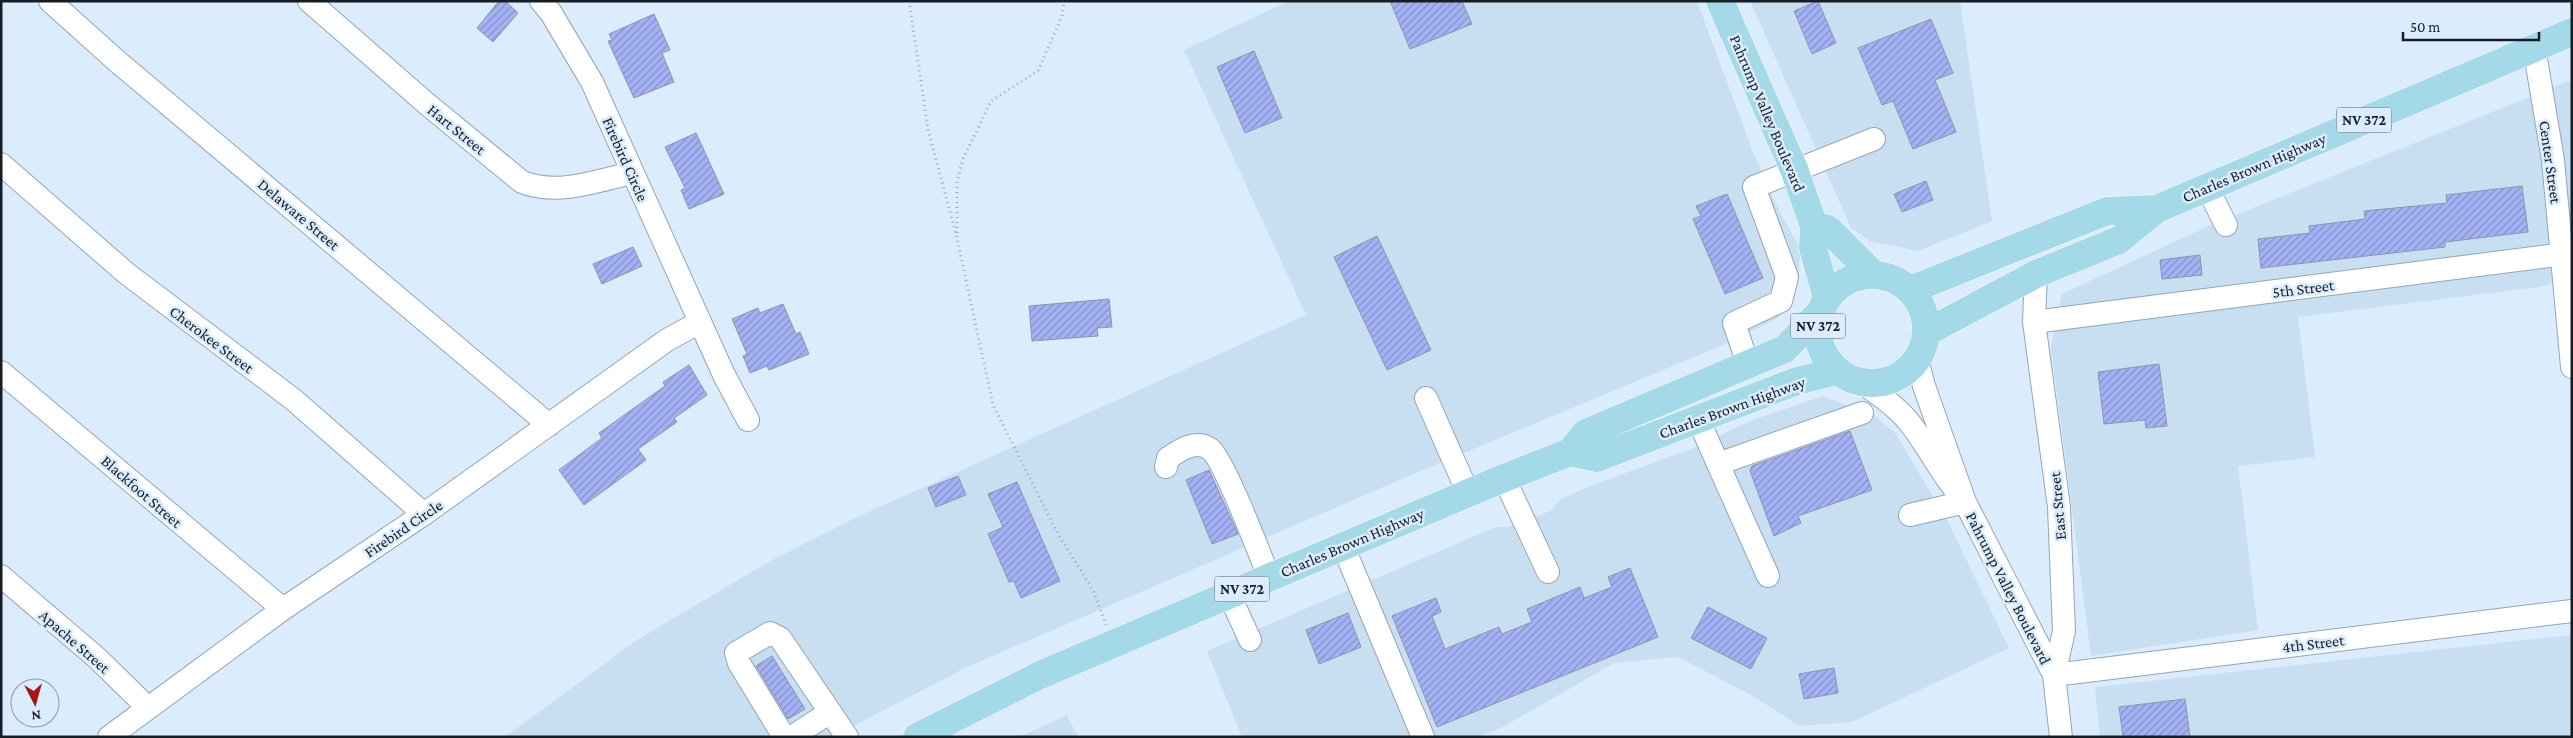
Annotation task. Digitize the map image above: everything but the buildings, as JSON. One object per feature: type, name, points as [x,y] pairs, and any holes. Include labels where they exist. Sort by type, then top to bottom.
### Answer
[{"type":"main road","name":"Pahrump Valley Boulevard","points":[[1720,1],[1794,169],[1814,226],[1813,248],[1824,305]]},
{"type":"main road","name":"Charles Brown Highway","points":[[1927,332],[2036,274],[2119,240],[2157,209],[2572,32]]},
{"type":"main road","name":"Charles Brown Highway","points":[[1910,290],[2107,211],[2157,209]]},
{"type":"main road","points":[[1814,226],[1828,229],[1874,275],[1887,277],[1910,290],[1919,302],[1925,316],[1927,332],[1924,346],[1917,359],[1907,371],[1893,379],[1878,383],[1863,382],[1849,378],[1837,371]]},
{"type":"main road","name":"NV 372","points":[[1837,371],[1826,359],[1820,344],[1817,328],[1824,305],[1840,285],[1856,277],[1874,275]]},
{"type":"main road","name":"Charles Brown Highway","points":[[918,737],[1032,679],[1468,493],[1570,452],[1586,433],[1785,349],[1824,305]]},
{"type":"main road","name":"Charles Brown Highway","points":[[1570,452],[1597,458],[1797,382],[1837,371]]},
{"type":"street","name":"Delaware Street","points":[[50,1],[118,62],[549,426]]},
{"type":"street","name":"Hart Street","points":[[309,1],[427,104],[522,182],[538,188],[569,188],[632,173]]},
{"type":"street","name":"Firebird Circle","points":[[541,1],[592,82],[700,322],[748,420]]},
{"type":"street","name":"Center Street","points":[[2534,48],[2553,160],[2566,254],[2572,367]]},
{"type":"street","points":[[1748,364],[1734,323],[1781,301],[1787,276],[1754,187],[1794,169],[1874,139]]},
{"type":"street","name":"Cherokee Street","points":[[1,164],[126,273],[294,400],[424,514]]},
{"type":"street","points":[[2207,187],[2226,225]]},
{"type":"street","name":"5th Street","points":[[2034,322],[2566,254]]},
{"type":"street","name":"East Street","points":[[2036,274],[2034,322],[2059,507],[2064,631],[2054,675],[2061,737]]},
{"type":"street","name":"Firebird Circle","points":[[109,737],[147,707],[283,610],[549,426],[666,340],[700,322]]},
{"type":"street","name":"Pahrump Valley Boulevard","points":[[1917,359],[1924,386],[1965,502],[2054,675]]},
{"type":"street","name":"Blackfoot Street","points":[[1,372],[283,610]]},
{"type":"street","name":"Pahrump Valley Boulevard","points":[[1863,382],[1891,404],[1912,426],[1935,464],[1965,502]]},
{"type":"street","points":[[1426,398],[1468,493]]},
{"type":"street","points":[[1718,464],[1862,413]]},
{"type":"street","points":[[1698,419],[1768,576]]},
{"type":"street","points":[[1166,467],[1168,458],[1184,448],[1202,445],[1214,452],[1244,515],[1269,578]]},
{"type":"street","points":[[1504,478],[1548,572]]},
{"type":"street","points":[[1910,515],[1965,502]]},
{"type":"street","points":[[1343,546],[1370,615],[1423,737]]},
{"type":"street","name":"Apache Street","points":[[1,576],[97,658],[147,707]]},
{"type":"street","points":[[1229,594],[1250,640]]},
{"type":"street","name":"4th Street","points":[[2054,675],[2572,611]]},
{"type":"street","points":[[784,737],[738,663],[736,653],[770,633],[780,638],[847,737]]},
{"type":"street","points":[[792,737],[830,712]]},
{"type":"path","points":[[909,1],[928,129],[957,238],[993,405],[1058,534],[1093,590],[1114,644]]},
{"type":"path","points":[[957,238],[957,182],[963,159],[991,101],[1038,71],[1062,16],[1064,1]]},
{"type":"shaded area","points":[[1289,1],[1697,1],[1753,152],[1780,213],[1801,249],[1797,283],[1778,318],[1723,345],[1404,478],[965,668],[832,737],[505,737],[637,640],[772,560],[855,518],[1306,315],[1184,50]]},
{"type":"shaded area","points":[[1750,1],[1960,1],[1992,221],[1918,251],[1870,241],[1851,228]]},
{"type":"shaded area","points":[[2572,80],[2572,278],[2539,287],[2298,317],[2315,457],[2238,466],[2258,630],[2091,656],[2051,347],[2062,294],[2213,224]]},
{"type":"shaded area","points":[[1823,396],[1875,416],[1896,434],[1949,524],[2009,648],[1852,722],[1800,726],[1751,695],[1678,657],[1614,663],[1501,728],[1477,737],[1242,737],[1207,651],[1496,527],[1508,527],[1550,511],[1561,499],[1588,487],[1696,447],[1750,421]]},
{"type":"shaded area","points":[[2572,635],[2572,737],[2100,737],[2095,687]]},
{"type":"shaded area","points":[[1067,715],[1078,737],[1020,737]]}]
